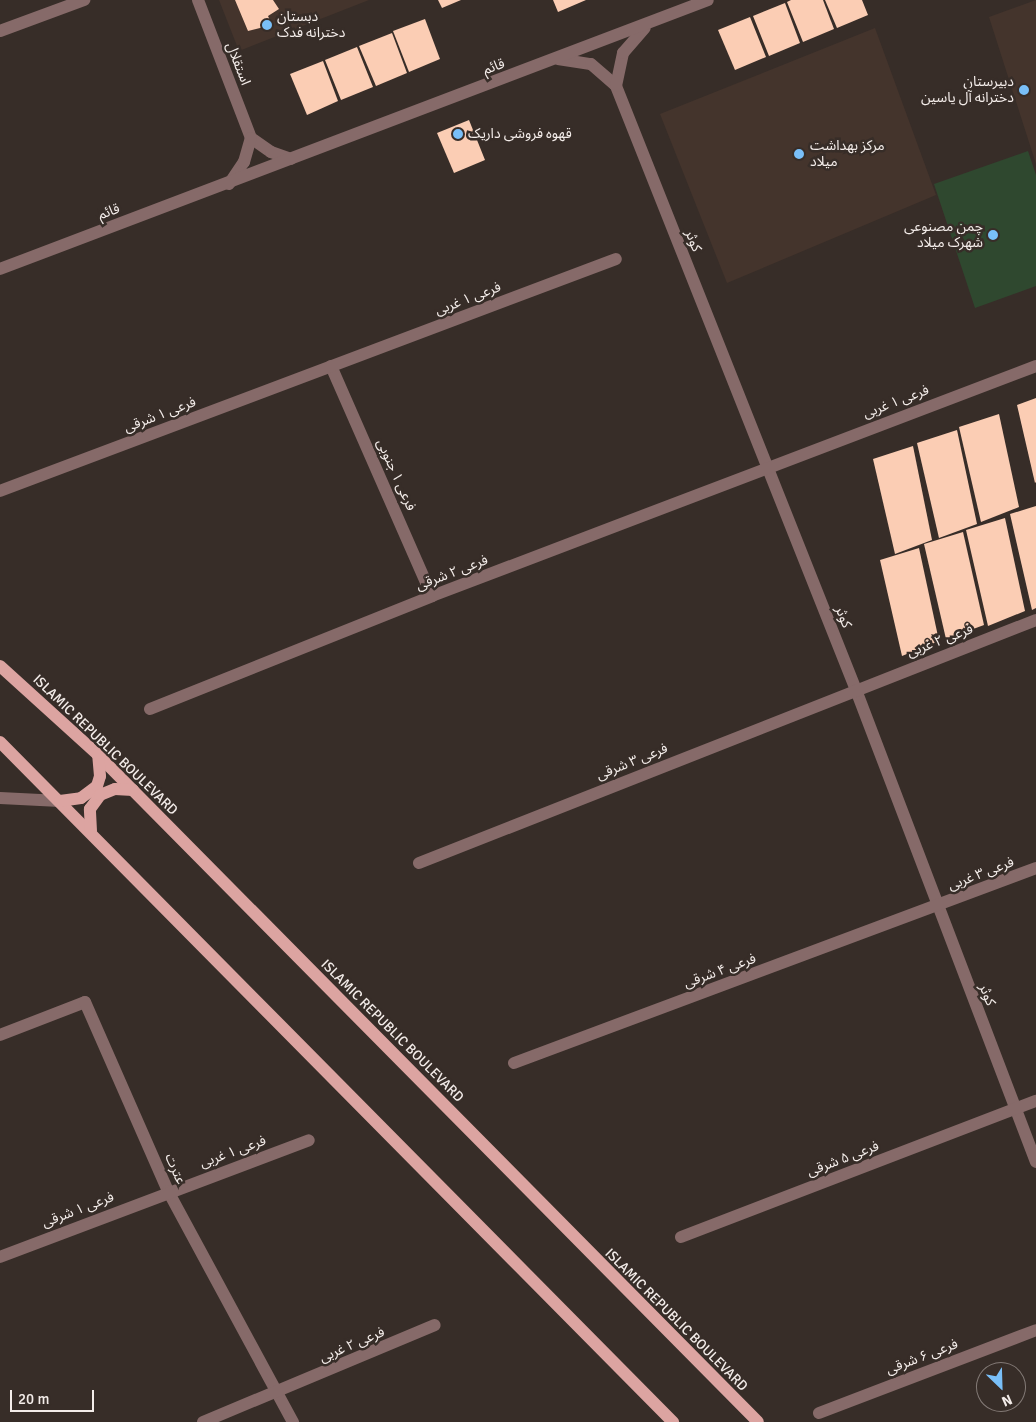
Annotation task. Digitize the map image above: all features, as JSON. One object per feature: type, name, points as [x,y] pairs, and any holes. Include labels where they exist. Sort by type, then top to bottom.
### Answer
[{"type":"main road","name":"ISLAMIC REPUBLIC BOULEVARD","points":[[0,666],[98,755],[758,1422]]},
{"type":"main road","points":[[0,742],[91,831],[674,1422]]},
{"type":"main road","points":[[60,801],[81,798],[96,786],[100,776],[98,755]]},
{"type":"main road","points":[[91,831],[90,809],[100,795],[115,789],[133,790]]},
{"type":"street","points":[[0,30],[84,0]]},
{"type":"street","name":"استقلال","points":[[198,0],[251,138]]},
{"type":"street","name":"قائم","points":[[0,269],[558,59],[708,0]]},
{"type":"street","points":[[558,59],[591,64],[616,86],[623,53],[628,43],[650,23]]},
{"type":"street","name":"کوثر","points":[[616,86],[856,690],[937,907],[1036,1162]]},
{"type":"street","points":[[229,184],[244,162],[251,138],[271,152],[290,159]]},
{"type":"street","name":"فرعی ۱ غربی","points":[[331,366],[616,259]]},
{"type":"street","name":"فرعی ۱ شرقی","points":[[0,491],[331,366]]},
{"type":"street","name":"فرعی ۱ جنوبی","points":[[331,366],[432,596]]},
{"type":"street","name":"فرعی ۱ غربی","points":[[766,467],[1036,366]]},
{"type":"street","name":"فرعی ۲ شرقی","points":[[150,709],[432,596],[766,467]]},
{"type":"street","name":"فرعی ۲ غربی","points":[[856,690],[1036,620]]},
{"type":"street","name":"فرعی ۳ شرقی","points":[[419,863],[856,690]]},
{"type":"street","points":[[0,798],[60,801]]},
{"type":"street","name":"فرعی ۳ غربی","points":[[937,907],[1036,868]]},
{"type":"street","name":"فرعی ۴ شرقی","points":[[514,1063],[937,907]]},
{"type":"street","name":"عترت","points":[[0,1035],[85,1002],[168,1191],[280,1392],[293,1422]]},
{"type":"street","name":"فرعی ۵ شرقی","points":[[680,1237],[1036,1101]]},
{"type":"street","name":"فرعی ۱ غربی","points":[[168,1191],[309,1140]]},
{"type":"street","name":"فرعی ۱ شرقی","points":[[0,1257],[168,1191]]},
{"type":"street","name":"فرعی ۲ غربی","points":[[280,1392],[435,1325]]},
{"type":"street","name":"فرعی ۶ شرقی","points":[[819,1413],[1036,1330]]},
{"type":"street","points":[[203,1422],[280,1392]]},
{"type":"shaded area","name":"دبستان دخترانه فدک","points":[[219,0],[369,0],[239,51]]},
{"type":"shaded area","name":"دبیرستان دخترانه آل یاسین","points":[[1036,0],[1036,164],[989,17]]},
{"type":"shaded area","name":"مرکز بهداشت میلاد","points":[[875,28],[936,195],[727,283],[660,114]]},
{"type":"green space","name":"چمن مصنوعی شهرک میلاد","points":[[1028,151],[1036,175],[1036,286],[975,308],[934,184]]},
{"type":"building","name":"دبستان دخترانه فدک","points":[[235,0],[273,0],[279,9],[268,16],[272,25],[248,31]]},
{"type":"building","points":[[438,0],[461,0],[442,8]]},
{"type":"building","points":[[553,0],[586,0],[558,12]]},
{"type":"building","points":[[791,0],[823,0],[834,29],[803,42],[787,2]]},
{"type":"building","points":[[825,0],[862,0],[868,15],[837,28]]},
{"type":"building","points":[[785,3],[800,43],[769,56],[753,16]]},
{"type":"building","points":[[750,17],[766,57],[735,70],[718,30]]},
{"type":"building","points":[[425,19],[440,59],[409,72],[393,31]]},
{"type":"building","points":[[392,33],[407,73],[376,86],[359,46]]},
{"type":"building","points":[[357,47],[373,87],[341,100],[325,60]]},
{"type":"building","points":[[323,61],[338,101],[307,115],[290,74]]},
{"type":"building","points":[[469,120],[485,160],[454,173],[437,133]]},
{"type":"building","points":[[1036,398],[1036,482],[1035,483],[1017,405]]},
{"type":"building","points":[[999,414],[1019,507],[981,522],[959,427]]},
{"type":"building","points":[[957,430],[977,524],[939,538],[917,443]]},
{"type":"building","points":[[913,446],[932,540],[895,554],[873,459]]},
{"type":"building","points":[[1036,506],[1036,608],[1032,610],[1010,514]]},
{"type":"building","points":[[1005,518],[1025,611],[988,626],[966,530]]},
{"type":"building","points":[[963,532],[984,625],[946,639],[924,544]]},
{"type":"building","points":[[919,548],[939,641],[902,656],[880,560]]},
{"type":"place","name":"دبستان دخترانه فدک","points":[[267,25]]},
{"type":"place","name":"دبیرستان دخترانه آل یاسین","points":[[1024,90]]},
{"type":"place","name":"قهوه فروشی داریک","points":[[458,134]]},
{"type":"place","name":"مرکز بهداشت میلاد","points":[[799,154]]},
{"type":"place","name":"چمن مصنوعی شهرک میلاد","points":[[993,235]]}]
